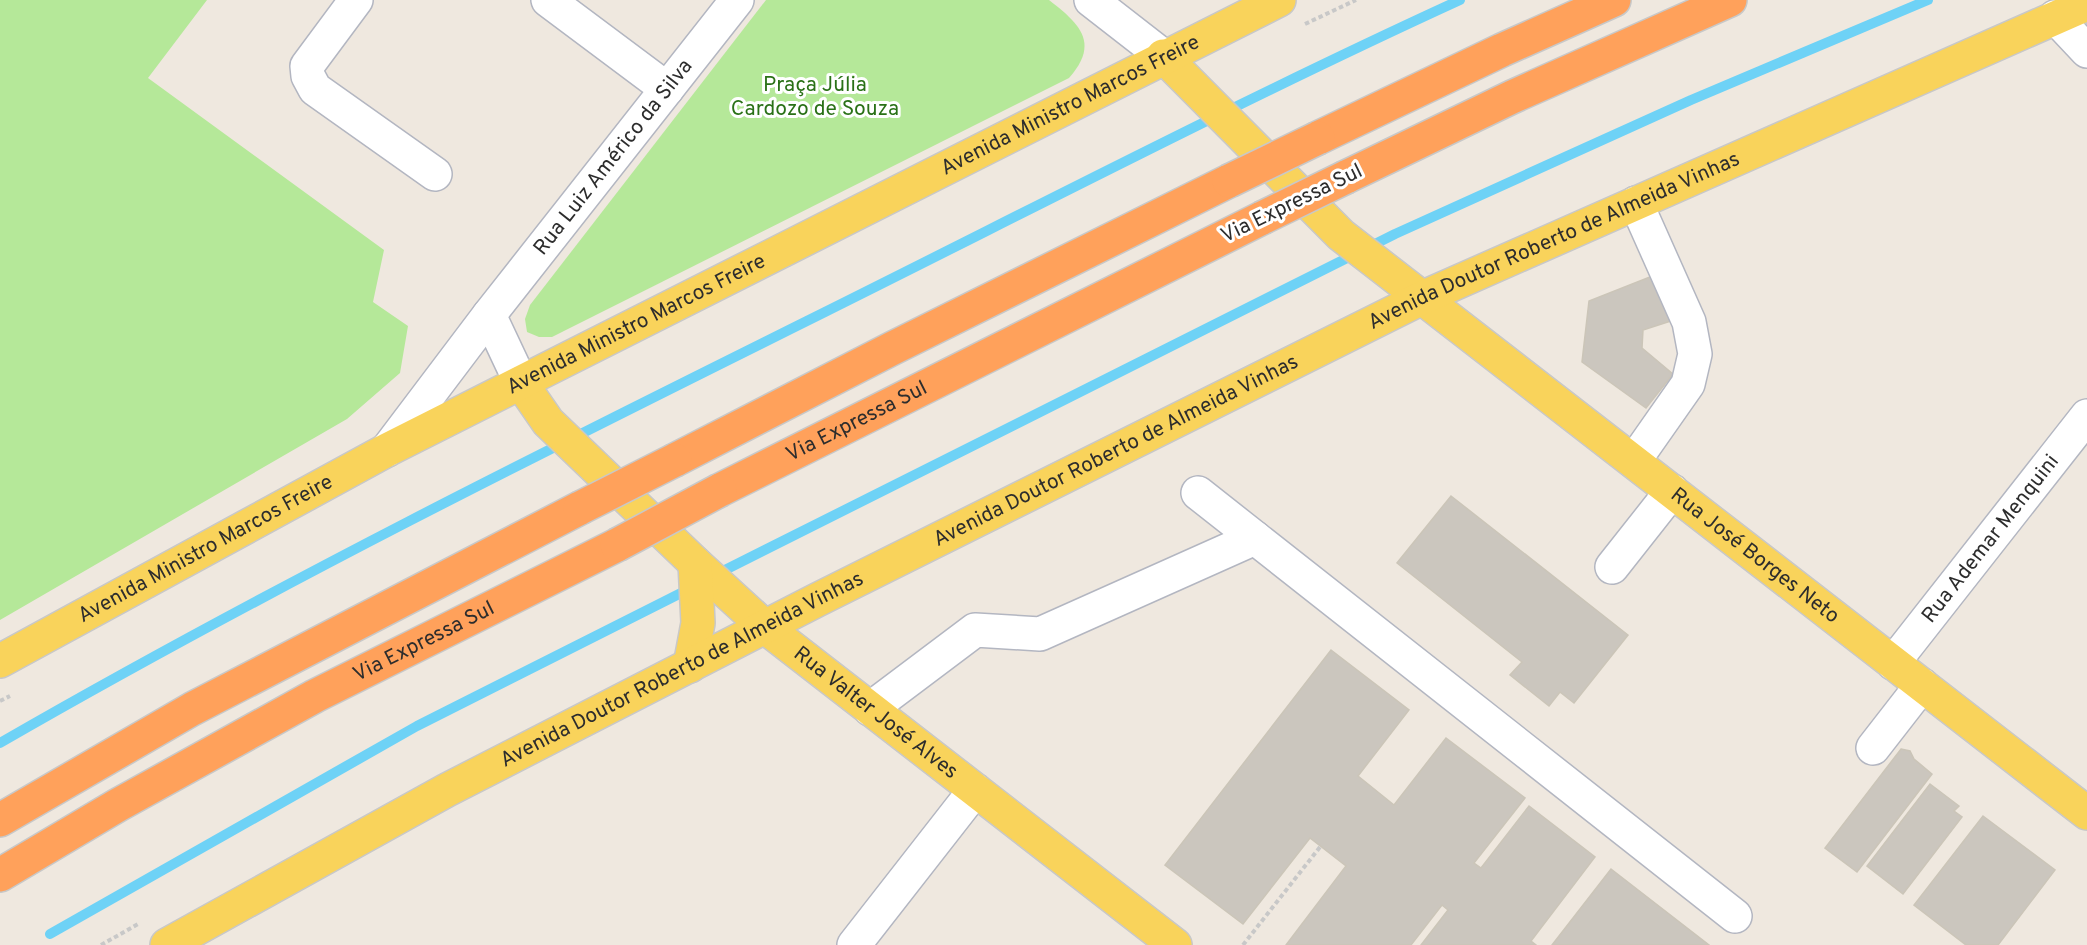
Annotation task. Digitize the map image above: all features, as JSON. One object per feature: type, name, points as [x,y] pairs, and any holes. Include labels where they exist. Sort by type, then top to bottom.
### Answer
[{"type":"highway","points":[[0,820],[192,709],[893,348],[1318,138],[1502,50],[1614,0]]},
{"type":"highway","name":"Via Expressa Sul","points":[[0,874],[118,805],[315,696],[617,545],[720,490],[1346,177],[1512,97],[1730,0]]},
{"type":"main road","name":"Avenida Ministro Marcos Freire","points":[[0,661],[387,450],[1163,56],[1279,0]]},
{"type":"main road","name":"Avenida Doutor Roberto de Almeida Vinhas","points":[[167,945],[416,807],[765,627],[1424,297],[2087,4]]},
{"type":"main road","name":"Rua José Borges Neto","points":[[1163,56],[1341,235],[1424,297],[2087,813]]},
{"type":"main road","name":"Rua Valter José Alves","points":[[521,383],[538,410],[702,577],[1175,945]]},
{"type":"main road","points":[[690,666],[698,622],[702,577]]},
{"type":"street","points":[[356,0],[307,66],[308,76],[315,90],[435,174]]},
{"type":"street","points":[[548,0],[667,89]]},
{"type":"street","name":"Rua Luiz Américo da Silva","points":[[387,450],[489,315],[737,0]]},
{"type":"street","points":[[1111,6],[1163,56]]},
{"type":"street","points":[[2055,17],[2087,51]]},
{"type":"street","points":[[1634,461],[1688,384],[1695,354],[1689,322],[1636,203]]},
{"type":"street","points":[[489,315],[521,383]]},
{"type":"street","name":"Rua Ademar Menquini","points":[[1893,663],[2087,416]]},
{"type":"street","points":[[1612,567],[1672,491]]},
{"type":"street","points":[[1198,493],[1735,916]]},
{"type":"street","points":[[870,709],[975,630],[1040,634],[1255,538]]},
{"type":"street","points":[[1873,748],[1922,685]]},
{"type":"street","points":[[854,945],[975,790]]},
{"type":"path","points":[[1243,945],[1320,847]]},
{"type":"green space","points":[[0,0],[207,0],[148,78],[384,250],[373,302],[408,326],[400,373],[347,419],[0,620]]},
{"type":"green space","name":"Praça Júlia Cardozo de Souza","points":[[766,0],[1049,0],[1070,17],[1077,26],[1084,44],[1083,54],[1069,78],[552,337],[539,337],[527,332],[525,319],[530,305]]},
{"type":"building","points":[[1660,273],[1677,319],[1643,330],[1642,348],[1673,374],[1646,408],[1582,362],[1589,301]]},
{"type":"building","points":[[1451,496],[1628,635],[1574,703],[1560,692],[1549,706],[1510,675],[1522,662],[1397,563]]},
{"type":"building","points":[[1331,650],[1409,710],[1358,776],[1394,805],[1446,738],[1525,798],[1474,863],[1481,868],[1529,806],[1595,857],[1531,941],[1536,945],[1421,945],[1448,910],[1442,905],[1411,945],[1286,945],[1346,866],[1310,838],[1243,924],[1165,865]]},
{"type":"building","points":[[1901,749],[1910,751],[1914,759],[1932,774],[1857,872],[1825,848]]},
{"type":"building","points":[[1930,784],[1959,806],[1954,811],[1962,817],[1903,894],[1867,866]]},
{"type":"building","points":[[1983,816],[2055,870],[1998,945],[1966,945],[1914,905]]},
{"type":"building","points":[[1611,869],[1709,945],[1552,945]]},
{"type":"waterway","points":[[0,743],[203,630],[513,468],[1221,114],[1460,0]]},
{"type":"waterway","points":[[715,575],[1395,234],[1691,100],[1928,0]]},
{"type":"waterway","points":[[50,934],[417,726],[691,588]]}]
